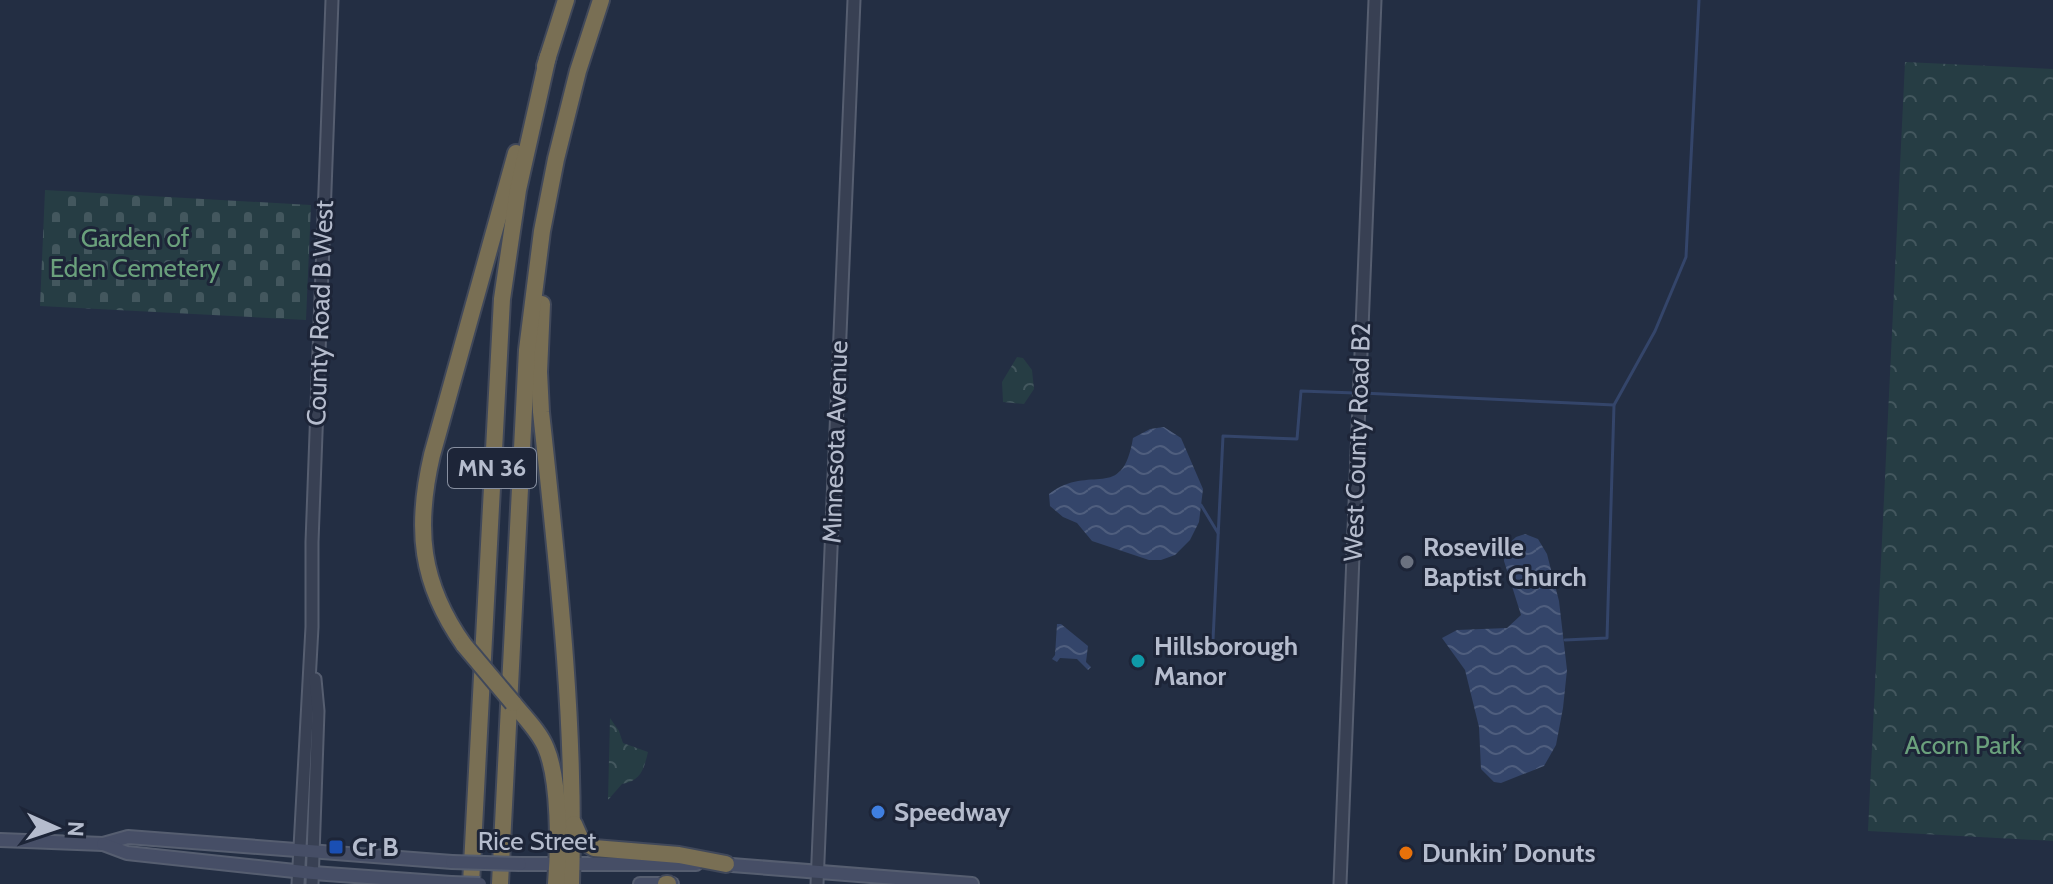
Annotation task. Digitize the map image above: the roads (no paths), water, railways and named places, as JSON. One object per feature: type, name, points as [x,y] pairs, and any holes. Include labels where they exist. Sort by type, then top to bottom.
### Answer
[{"type":"highway","name":"MN 36","points":[[471,884],[502,299],[518,190],[548,56],[566,0]]},
{"type":"highway","name":"MN 36","points":[[500,884],[527,350],[542,231],[556,159],[578,71],[601,0]]},
{"type":"highway","points":[[548,56],[522,129],[432,455],[423,500],[423,537],[428,578],[443,613],[464,645],[540,736],[549,757],[565,864],[571,884]]},
{"type":"highway","points":[[556,159],[545,262],[539,372],[569,700],[574,824],[565,864],[556,884]]},
{"type":"highway","points":[[574,824],[581,840],[594,848],[679,855],[726,864]]},
{"type":"main road","name":"Rice Street","points":[[0,840],[103,844],[128,837],[452,862],[726,864],[817,878],[972,884]]},
{"type":"main road","name":"Rice Street","points":[[103,844],[127,853],[298,878],[480,884]]},
{"type":"main road","points":[[640,884],[669,884]]},
{"type":"street","name":"County Road B West","points":[[298,878],[308,851],[318,711],[312,627],[312,542],[332,0]]},
{"type":"street","name":"Minnesota Avenue","points":[[817,878],[854,0]]},
{"type":"street","name":"West County Road B2","points":[[1340,884],[1375,0]]},
{"type":"street","points":[[308,851],[312,878]]},
{"type":"water","points":[[1164,427],[1181,438],[1203,489],[1199,522],[1190,540],[1175,555],[1149,560],[1092,541],[1077,523],[1050,506],[1049,494],[1064,485],[1113,476],[1128,458],[1133,438],[1150,429]]},
{"type":"water","points":[[1525,534],[1538,539],[1547,554],[1559,601],[1567,670],[1556,745],[1544,766],[1501,783],[1494,782],[1481,769],[1479,727],[1465,670],[1442,638],[1457,630],[1507,628],[1521,615],[1504,561],[1505,547]]},
{"type":"water","points":[[1057,624],[1088,646],[1086,662],[1091,667],[1088,670],[1077,659],[1060,658],[1057,662],[1052,659],[1055,655]]},
{"type":"waterway","points":[[1565,640],[1607,638],[1614,405],[1655,331],[1686,257],[1699,0]]},
{"type":"waterway","points":[[1213,640],[1223,436],[1297,439],[1301,391],[1355,393]]},
{"type":"waterway","points":[[1362,393],[1614,405]]},
{"type":"waterway","points":[[1201,505],[1218,533]]},
{"type":"place","name":"Roseville Baptist Church","points":[[1407,562]]},
{"type":"place","name":"Hillsborough Manor","points":[[1138,661]]},
{"type":"place","name":"Speedway","points":[[878,812]]},
{"type":"place","name":"Cr B","points":[[336,847]]},
{"type":"place","name":"Dunkin’ Donuts","points":[[1406,853]]},
{"type":"park label","name":"Garden of Eden Cemetery","points":[[135,253]]},
{"type":"park label","name":"Acorn Park","points":[[1963,745]]}]
